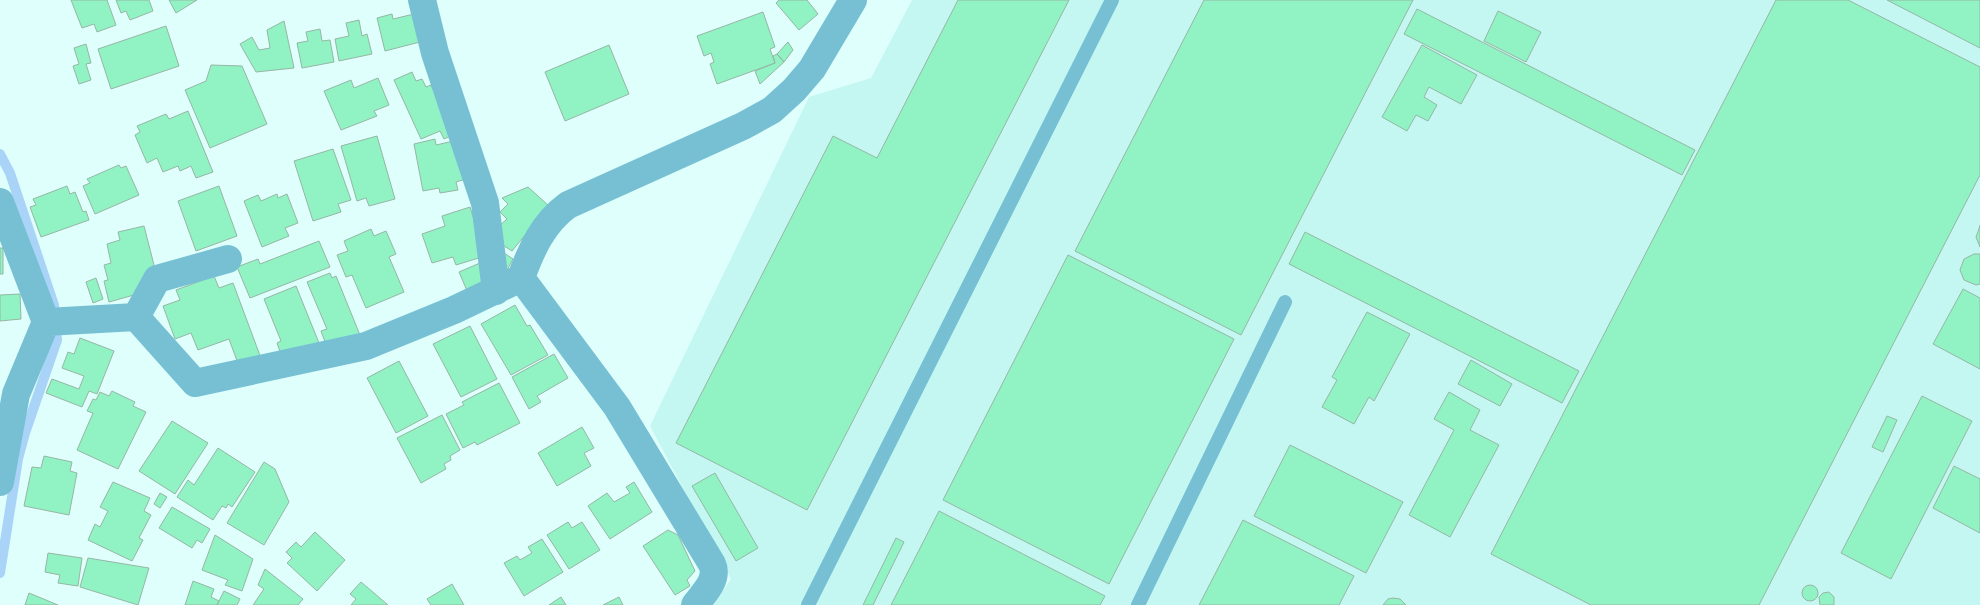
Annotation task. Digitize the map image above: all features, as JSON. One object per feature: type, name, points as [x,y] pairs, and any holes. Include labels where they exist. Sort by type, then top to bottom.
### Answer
[{"type":"street","points":[[422,0],[435,53],[484,203],[496,291]]},
{"type":"street","points":[[136,318],[195,383],[366,346],[454,310],[521,278],[531,250],[546,226],[557,213],[568,205],[743,126],[772,110],[794,90],[812,68],[853,0]]},
{"type":"street","points":[[0,202],[46,322],[8,403],[0,482]]},
{"type":"street","points":[[136,318],[157,279],[228,259]]},
{"type":"street","points":[[521,278],[617,407],[712,564],[715,570],[713,577],[695,605]]},
{"type":"street","points":[[46,322],[136,318]]},
{"type":"lane","points":[[808,605],[1112,0]]},
{"type":"lane","points":[[1138,605],[1285,302]]},
{"type":"shaded area","points":[[912,0],[1980,0],[1980,605],[713,605],[731,579],[650,426],[809,97],[871,78]]},
{"type":"building","points":[[71,0],[107,0],[116,25],[97,32],[94,24],[82,28]]},
{"type":"building","points":[[116,0],[149,0],[153,11],[130,20],[126,11],[121,13]]},
{"type":"building","points":[[169,0],[197,0],[176,13]]},
{"type":"building","points":[[779,0],[807,0],[818,14],[799,30],[776,3]]},
{"type":"building","points":[[958,0],[1069,0],[807,510],[676,443],[833,136],[877,158]]},
{"type":"building","points":[[1204,0],[1413,0],[1241,335],[1075,251]]},
{"type":"building","points":[[1776,0],[1848,0],[1980,67],[1980,175],[1759,605],[1591,605],[1491,554]]},
{"type":"building","points":[[1887,0],[1980,0],[1980,48]]},
{"type":"building","points":[[1417,9],[1695,150],[1682,175],[1404,34]]},
{"type":"building","points":[[1498,11],[1541,32],[1526,62],[1484,41]]},
{"type":"building","points":[[763,12],[775,47],[770,49],[775,63],[717,84],[710,64],[714,62],[711,53],[704,56],[697,36]]},
{"type":"building","points":[[392,14],[393,19],[414,14],[420,42],[385,51],[377,18]]},
{"type":"building","points":[[359,20],[362,36],[367,34],[372,54],[339,61],[335,39],[349,36],[346,23]]},
{"type":"building","points":[[284,21],[294,68],[256,72],[240,44],[252,37],[259,50],[270,48],[267,30]]},
{"type":"building","points":[[166,26],[179,66],[111,89],[98,49]]},
{"type":"building","points":[[320,29],[322,41],[330,40],[334,62],[302,68],[297,43],[308,41],[306,32]]},
{"type":"building","points":[[788,42],[793,50],[784,62],[777,54]]},
{"type":"building","points":[[86,44],[91,63],[86,64],[91,80],[79,84],[73,66],[79,64],[74,48]]},
{"type":"building","points":[[609,45],[629,94],[565,121],[545,72]]},
{"type":"building","points":[[1422,45],[1477,75],[1461,104],[1429,87],[1424,97],[1437,105],[1428,121],[1416,115],[1407,131],[1382,117]]},
{"type":"building","points":[[777,54],[784,62],[760,84],[755,71],[775,63],[773,56]]},
{"type":"building","points":[[211,65],[242,66],[267,124],[210,148],[185,90],[206,81]]},
{"type":"building","points":[[412,72],[416,81],[422,79],[426,87],[431,85],[455,134],[444,139],[440,131],[421,139],[394,80]]},
{"type":"building","points":[[378,78],[389,105],[374,111],[377,116],[341,130],[324,91],[351,80],[354,88]]},
{"type":"building","points":[[188,111],[213,172],[196,178],[191,166],[180,171],[178,166],[163,172],[157,158],[147,163],[135,135],[140,132],[137,126],[166,114],[169,119]]},
{"type":"building","points":[[377,136],[395,199],[369,206],[366,198],[357,201],[341,146]]},
{"type":"building","points":[[435,139],[436,145],[458,140],[466,179],[456,182],[458,190],[440,193],[439,188],[423,191],[414,144]]},
{"type":"building","points":[[333,149],[351,200],[338,204],[341,212],[313,221],[294,161]]},
{"type":"building","points":[[119,165],[121,168],[126,166],[139,195],[95,214],[83,186],[90,183],[87,179]]},
{"type":"building","points":[[67,186],[70,194],[75,192],[83,212],[86,211],[89,220],[41,237],[30,207],[36,205],[33,199]]},
{"type":"building","points":[[219,186],[237,236],[196,251],[178,201]]},
{"type":"building","points":[[528,187],[549,206],[512,251],[501,244],[498,227],[507,219],[500,212],[508,204],[502,198]]},
{"type":"building","points":[[277,194],[278,198],[287,194],[298,223],[285,228],[289,236],[262,247],[244,201],[258,195],[261,201]]},
{"type":"building","points":[[470,207],[485,256],[456,265],[453,257],[432,263],[422,234],[445,226],[442,216]]},
{"type":"building","points":[[144,226],[154,265],[134,295],[109,302],[104,281],[108,280],[104,265],[111,263],[107,244],[120,240],[118,232]]},
{"type":"building","points":[[1980,226],[1980,247],[1976,237]]},
{"type":"building","points":[[371,229],[374,236],[386,231],[396,254],[389,257],[404,292],[366,308],[352,275],[346,277],[337,255],[348,251],[344,241]]},
{"type":"building","points":[[1305,232],[1579,371],[1562,403],[1289,264]]},
{"type":"building","points":[[319,241],[330,267],[250,298],[237,267],[258,259],[260,264]]},
{"type":"building","points":[[0,248],[3,248],[3,274],[0,274]]},
{"type":"building","points":[[498,249],[513,259],[503,278]]},
{"type":"building","points":[[1974,254],[1980,254],[1980,284],[1976,285],[1964,280],[1960,270],[1964,259]]},
{"type":"building","points":[[1068,255],[1234,339],[1109,584],[943,500]]},
{"type":"building","points":[[480,263],[489,284],[468,293],[459,272]]},
{"type":"building","points":[[330,273],[332,278],[336,276],[362,340],[327,347],[321,331],[327,329],[307,282]]},
{"type":"building","points":[[214,276],[219,288],[233,283],[262,361],[240,369],[229,339],[198,350],[191,333],[175,339],[163,306],[180,300],[176,290]]},
{"type":"building","points":[[96,278],[103,299],[93,303],[86,282]]},
{"type":"building","points":[[296,286],[321,348],[282,357],[277,343],[281,341],[264,299]]},
{"type":"building","points":[[1963,289],[1980,298],[1980,369],[1933,344]]},
{"type":"building","points":[[20,294],[21,319],[0,321],[0,295]]},
{"type":"building","points":[[515,305],[527,326],[530,325],[548,355],[511,375],[481,324]]},
{"type":"building","points":[[1367,312],[1410,334],[1374,401],[1369,397],[1354,424],[1322,407],[1337,380],[1332,377]]},
{"type":"building","points":[[470,326],[497,379],[461,397],[433,344]]},
{"type":"building","points":[[80,338],[114,351],[97,394],[89,391],[82,407],[46,393],[52,379],[79,389],[84,376],[62,368],[68,352],[74,354]]},
{"type":"building","points":[[554,354],[568,378],[537,396],[541,402],[529,409],[512,377]]},
{"type":"building","points":[[1471,360],[1512,384],[1500,406],[1458,384]]},
{"type":"building","points":[[399,361],[428,416],[396,433],[367,378]]},
{"type":"building","points":[[499,383],[520,423],[477,445],[475,442],[463,448],[446,414],[464,405],[462,402]]},
{"type":"building","points":[[112,391],[135,402],[133,406],[146,412],[118,469],[77,450],[93,413],[87,411],[93,399],[96,400],[100,392],[109,396]]},
{"type":"building","points":[[1449,392],[1480,410],[1470,430],[1499,445],[1450,537],[1409,515],[1454,430],[1434,419]]},
{"type":"building","points":[[1922,396],[1972,421],[1891,579],[1841,553]]},
{"type":"building","points":[[442,415],[460,450],[450,456],[451,460],[444,464],[446,469],[421,483],[397,438]]},
{"type":"building","points":[[1887,416],[1897,420],[1883,452],[1872,447]]},
{"type":"building","points":[[172,421],[208,443],[175,494],[139,471]]},
{"type":"building","points":[[582,427],[594,448],[584,453],[591,466],[557,486],[538,453]]},
{"type":"building","points":[[1290,445],[1403,502],[1366,573],[1254,516]]},
{"type":"building","points":[[218,448],[255,472],[232,507],[228,504],[226,508],[222,506],[213,520],[177,497],[188,480],[194,485]]},
{"type":"building","points":[[44,456],[72,462],[70,471],[77,473],[69,515],[24,506],[32,467],[41,468]]},
{"type":"building","points":[[264,462],[275,469],[289,502],[264,545],[227,523]]},
{"type":"building","points":[[1954,466],[1980,479],[1980,533],[1933,508]]},
{"type":"building","points":[[715,473],[758,548],[736,561],[692,486]]},
{"type":"building","points":[[113,482],[150,498],[144,511],[151,515],[139,538],[143,540],[132,561],[88,540],[95,524],[100,527],[108,511],[100,507]]},
{"type":"building","points":[[634,482],[652,512],[610,539],[588,506],[607,493],[614,502],[630,493],[626,487]]},
{"type":"building","points":[[160,493],[167,497],[160,508],[154,504]]},
{"type":"building","points":[[172,507],[210,529],[202,543],[197,540],[192,548],[159,528]]},
{"type":"building","points":[[939,511],[1105,596],[1100,605],[891,605]]},
{"type":"building","points":[[1243,520],[1354,576],[1339,605],[1199,605]]},
{"type":"building","points":[[568,522],[572,528],[582,522],[600,550],[569,569],[547,535]]},
{"type":"building","points":[[668,530],[678,535],[695,571],[687,580],[690,586],[675,595],[643,546]]},
{"type":"building","points":[[315,532],[345,560],[317,591],[287,563],[292,558],[286,552],[296,542],[301,547]]},
{"type":"building","points":[[215,535],[253,559],[242,591],[225,585],[228,580],[202,570]]},
{"type":"building","points":[[896,538],[904,542],[873,605],[863,605]]},
{"type":"building","points":[[542,539],[563,572],[524,596],[504,563],[517,556],[520,560],[532,553],[528,547]]},
{"type":"building","points":[[48,553],[82,558],[78,586],[58,583],[60,575],[45,572]]},
{"type":"building","points":[[88,558],[149,568],[138,605],[80,587]]},
{"type":"building","points":[[265,569],[303,599],[298,605],[253,605],[264,589],[258,585]]},
{"type":"building","points":[[193,581],[214,589],[211,597],[219,601],[217,605],[185,605]]},
{"type":"building","points":[[361,582],[388,605],[351,605],[356,599],[350,594]]},
{"type":"building","points":[[452,584],[464,605],[431,605],[427,599]]},
{"type":"building","points":[[1807,585],[1813,585],[1818,590],[1816,599],[1807,601],[1802,596],[1802,590]]},
{"type":"building","points":[[224,591],[240,599],[237,605],[217,605]]},
{"type":"building","points":[[1829,592],[1834,597],[1834,605],[1820,605],[1819,597],[1823,593]]},
{"type":"building","points":[[29,593],[58,605],[25,605]]},
{"type":"building","points":[[561,597],[566,605],[549,605]]},
{"type":"building","points":[[619,597],[623,605],[603,605]]},
{"type":"building","points":[[1388,599],[1400,599],[1406,605],[1383,605]]},
{"type":"waterway","points":[[0,154],[10,173],[54,305],[57,340],[18,459],[0,573]]}]
